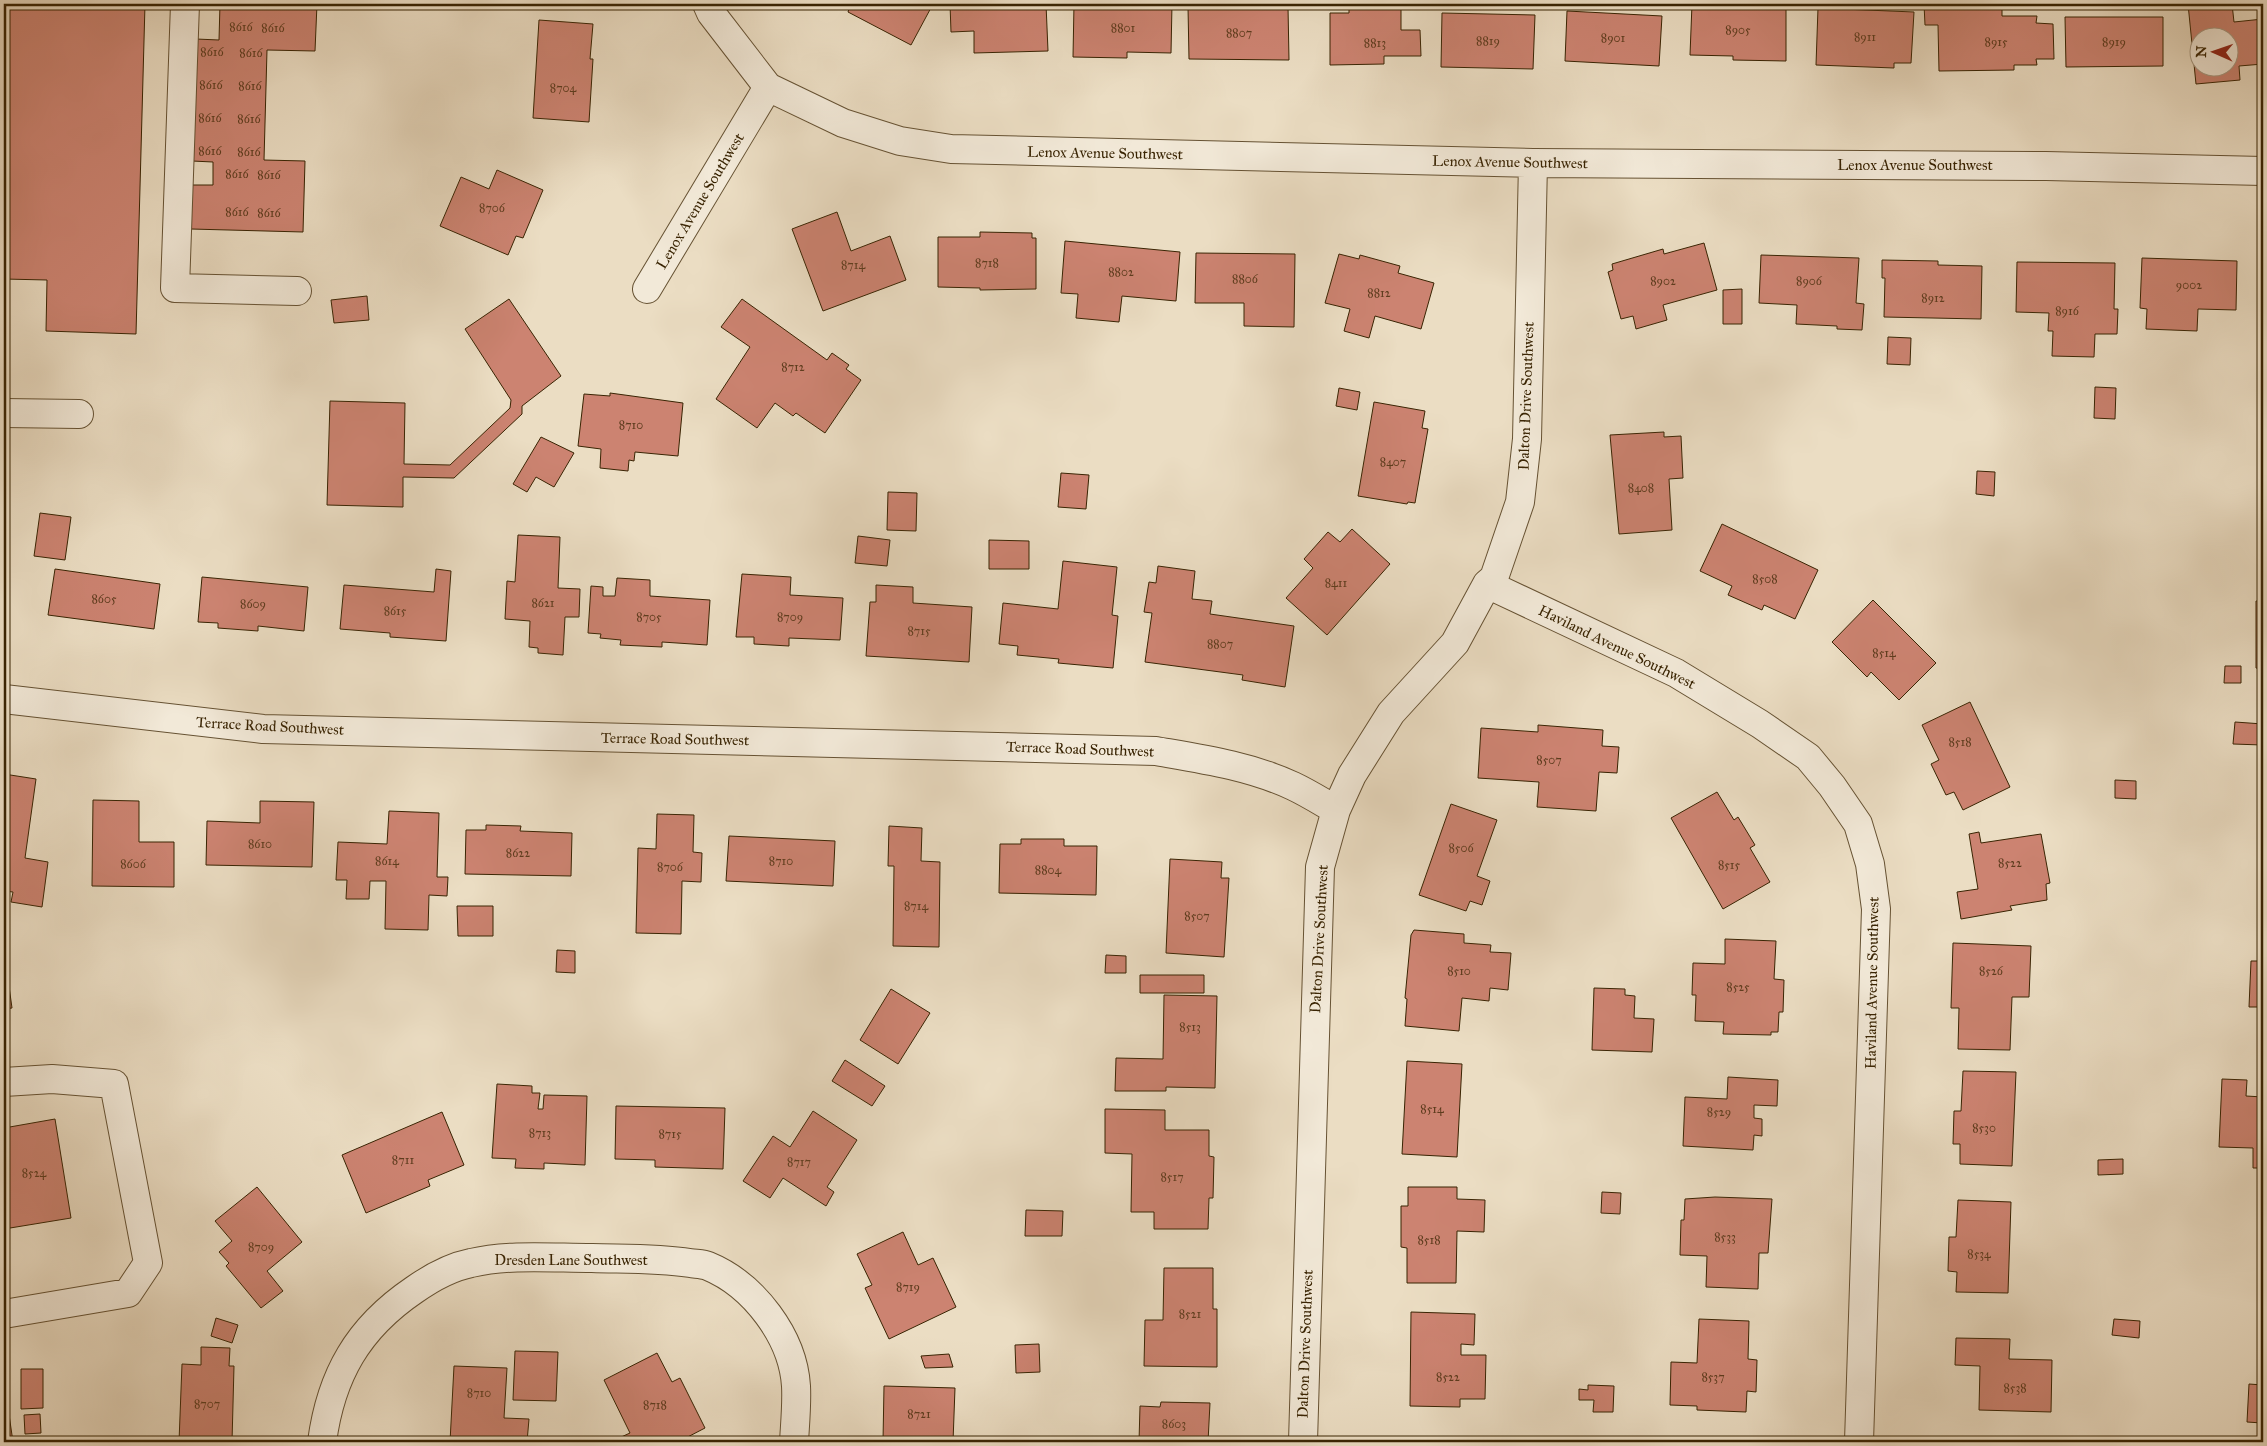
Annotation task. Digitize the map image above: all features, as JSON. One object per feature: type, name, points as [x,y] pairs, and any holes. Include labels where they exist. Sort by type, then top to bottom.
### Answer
[{"type":"street","points":[[185,4],[175,288],[297,292]]},
{"type":"street","name":"Lenox Avenue Southwest","points":[[707,4],[768,87],[843,123],[900,141],[951,149],[1533,163],[2046,166],[2263,171]]},
{"type":"street","name":"Lenox Avenue Southwest","points":[[647,289],[768,87]]},
{"type":"street","name":"Dalton Drive Southwest","points":[[1302,1442],[1320,867],[1336,810],[1352,775],[1391,713],[1455,643],[1487,584],[1494,578],[1520,502],[1527,439],[1533,163]]},
{"type":"street","points":[[4,413],[79,414]]},
{"type":"street","name":"Haviland Avenue Southwest","points":[[1487,584],[1676,673],[1760,724],[1808,757],[1832,786],[1858,824],[1870,864],[1876,909],[1859,1442]]},
{"type":"street","name":"Terrace Road Southwest","points":[[4,699],[263,729],[1156,751],[1210,760],[1255,772],[1293,786],[1336,810]]},
{"type":"street","points":[[4,1082],[52,1079],[114,1084],[148,1263],[128,1293],[4,1314]]},
{"type":"street","name":"Dresden Lane Southwest","points":[[322,1442],[331,1398],[345,1362],[362,1334],[393,1304],[430,1279],[470,1263],[510,1258],[666,1260],[708,1266],[740,1286],[768,1313],[786,1345],[796,1385],[794,1442]]},
{"type":"building","points":[[4,4],[145,4],[136,334],[46,331],[47,280],[4,279]]},
{"type":"building","points":[[220,4],[317,4],[315,51],[267,50],[264,160],[305,161],[303,232],[191,229],[192,185],[213,185],[213,162],[192,161],[196,39],[219,40]]},
{"type":"building","points":[[845,4],[933,4],[911,45],[848,12],[850,6]]},
{"type":"building","points":[[950,4],[1046,4],[1048,51],[974,53],[974,31],[951,32]]},
{"type":"building","points":[[1074,4],[1172,4],[1171,53],[1127,52],[1127,58],[1073,57]]},
{"type":"building","points":[[1240,4],[1283,4],[1283,7],[1288,7],[1289,60],[1189,59],[1188,7],[1240,7]]},
{"type":"building","points":[[1291,4],[1305,4],[1305,6],[1291,6]]},
{"type":"building","points":[[1349,4],[1401,4],[1401,30],[1420,30],[1421,56],[1384,56],[1384,64],[1330,65],[1330,13],[1349,13]]},
{"type":"building","points":[[1692,4],[1786,4],[1786,61],[1733,60],[1733,56],[1690,55]]},
{"type":"building","points":[[1924,4],[2002,4],[2002,16],[2037,16],[2036,23],[2053,24],[2054,59],[2036,59],[2037,65],[2014,65],[2014,70],[1939,71],[1938,25],[1925,25]]},
{"type":"building","points":[[2188,4],[2232,4],[2234,22],[2263,19],[2263,64],[2240,66],[2240,28],[2190,28]]},
{"type":"building","points":[[1818,8],[1914,12],[1911,63],[1894,63],[1894,68],[1816,65]]},
{"type":"building","points":[[1567,11],[1662,16],[1659,66],[1565,61]]},
{"type":"building","points":[[1442,13],[1535,15],[1533,69],[1441,67]]},
{"type":"building","points":[[2065,17],[2163,17],[2163,66],[2066,67]]},
{"type":"building","points":[[539,20],[593,24],[590,59],[593,59],[589,122],[533,118]]},
{"type":"building","points":[[2195,78],[2240,78],[2240,80],[2196,84]]},
{"type":"building","points":[[497,170],[543,190],[523,238],[516,236],[508,255],[440,226],[461,177],[489,189]]},
{"type":"building","points":[[837,212],[851,251],[890,236],[906,280],[823,311],[792,229]]},
{"type":"building","points":[[980,232],[1032,233],[1032,238],[1036,238],[1036,289],[980,290],[980,288],[938,287],[938,237],[980,237]]},
{"type":"building","points":[[1065,241],[1180,252],[1176,301],[1122,296],[1119,322],[1076,318],[1078,294],[1061,293]]},
{"type":"building","points":[[1704,243],[1717,290],[1663,305],[1667,320],[1636,329],[1633,316],[1621,319],[1608,272],[1613,270],[1612,264],[1663,249],[1664,254]]},
{"type":"building","points":[[1196,253],[1295,254],[1294,327],[1244,326],[1244,303],[1195,303]]},
{"type":"building","points":[[1339,254],[1359,259],[1360,255],[1400,266],[1398,273],[1434,283],[1421,329],[1375,316],[1369,338],[1344,331],[1350,309],[1325,303]]},
{"type":"building","points":[[1761,255],[1859,258],[1856,303],[1864,304],[1862,330],[1837,329],[1837,326],[1796,324],[1797,305],[1759,303]]},
{"type":"building","points":[[2142,258],[2237,261],[2236,310],[2198,309],[2197,331],[2146,329],[2147,309],[2140,308]]},
{"type":"building","points":[[1882,260],[1938,261],[1938,265],[1982,266],[1981,319],[1884,317],[1885,278],[1882,278]]},
{"type":"building","points":[[2017,262],[2115,263],[2114,309],[2118,309],[2117,334],[2095,334],[2094,357],[2052,356],[2053,331],[2048,331],[2049,313],[2016,312]]},
{"type":"building","points":[[1742,289],[1742,324],[1723,324],[1723,290]]},
{"type":"building","points":[[367,296],[369,320],[334,323],[331,300]]},
{"type":"building","points":[[509,299],[561,376],[522,406],[522,414],[454,478],[403,477],[403,507],[327,505],[330,401],[405,403],[404,464],[450,465],[510,408],[511,400],[465,329]]},
{"type":"building","points":[[742,299],[827,360],[832,353],[849,365],[846,369],[861,380],[825,433],[796,413],[793,416],[775,403],[757,428],[716,399],[750,347],[721,327]]},
{"type":"building","points":[[1888,337],[1911,338],[1910,365],[1887,364]]},
{"type":"building","points":[[2095,387],[2116,388],[2115,419],[2094,418]]},
{"type":"building","points":[[1339,388],[1360,392],[1357,410],[1336,406]]},
{"type":"building","points":[[610,393],[683,403],[678,456],[635,452],[634,461],[629,460],[628,471],[600,468],[601,449],[578,446],[584,394],[610,396]]},
{"type":"building","points":[[1374,402],[1425,411],[1422,428],[1428,429],[1415,503],[1408,502],[1407,504],[1358,496]]},
{"type":"building","points":[[1664,432],[1664,437],[1681,436],[1683,478],[1669,479],[1672,530],[1619,534],[1610,435]]},
{"type":"building","points":[[541,437],[574,453],[554,487],[536,477],[527,492],[513,484]]},
{"type":"building","points":[[1977,471],[1995,472],[1994,496],[1976,494]]},
{"type":"building","points":[[1061,473],[1089,475],[1086,509],[1058,507]]},
{"type":"building","points":[[2258,486],[2263,486],[2263,543],[2258,543]]},
{"type":"building","points":[[888,492],[917,493],[916,531],[887,530]]},
{"type":"building","points":[[40,513],[71,517],[65,560],[34,556]]},
{"type":"building","points":[[1722,524],[1818,570],[1795,619],[1764,605],[1762,610],[1728,595],[1732,586],[1700,571]]},
{"type":"building","points":[[1352,529],[1390,564],[1327,635],[1286,598],[1313,568],[1304,559],[1328,532],[1340,542]]},
{"type":"building","points":[[518,535],[560,537],[558,588],[580,589],[579,617],[565,617],[563,655],[538,653],[538,648],[529,647],[530,621],[505,619],[507,581],[515,582]]},
{"type":"building","points":[[858,536],[890,540],[887,566],[855,563]]},
{"type":"building","points":[[989,540],[1029,541],[1029,569],[989,569]]},
{"type":"building","points":[[1063,561],[1117,567],[1112,615],[1118,616],[1113,668],[1058,663],[1059,659],[1017,655],[1018,646],[999,644],[1003,603],[1058,609]]},
{"type":"building","points":[[1158,566],[1195,571],[1192,599],[1212,601],[1210,614],[1294,626],[1285,687],[1242,680],[1243,675],[1145,662],[1152,613],[1144,612],[1149,582],[1156,583]]},
{"type":"building","points":[[55,569],[160,584],[154,629],[48,615]]},
{"type":"building","points":[[436,569],[451,571],[446,641],[390,637],[390,633],[340,629],[344,585],[434,592]]},
{"type":"building","points":[[742,574],[791,577],[790,595],[843,598],[840,640],[789,638],[789,646],[754,644],[754,637],[736,637]]},
{"type":"building","points":[[202,577],[308,587],[304,631],[258,626],[258,631],[218,628],[218,623],[198,622]]},
{"type":"building","points":[[617,578],[650,580],[650,596],[710,600],[707,645],[662,642],[662,647],[620,645],[621,640],[600,638],[601,634],[588,633],[591,586],[603,587],[603,596],[615,596]]},
{"type":"building","points":[[876,585],[913,587],[913,603],[972,607],[969,662],[866,656],[870,602],[876,602]]},
{"type":"building","points":[[1873,600],[1936,663],[1899,700],[1871,672],[1867,677],[1832,642]]},
{"type":"building","points":[[2256,601],[2263,601],[2263,669],[2256,668]]},
{"type":"building","points":[[2225,666],[2241,666],[2241,683],[2224,683]]},
{"type":"building","points":[[1970,702],[2010,787],[1963,810],[1954,792],[1946,795],[1931,764],[1939,760],[1922,725]]},
{"type":"building","points":[[2235,722],[2263,724],[2263,778],[2260,778],[2262,745],[2233,744]]},
{"type":"building","points":[[1538,725],[1603,730],[1602,746],[1619,747],[1617,773],[1599,772],[1596,811],[1537,807],[1539,782],[1478,778],[1481,728],[1538,732]]},
{"type":"building","points":[[4,774],[36,779],[25,858],[48,862],[42,907],[11,902],[13,892],[4,891]]},
{"type":"building","points":[[2115,780],[2136,781],[2136,799],[2115,798]]},
{"type":"building","points":[[1717,792],[1734,820],[1738,817],[1755,845],[1750,848],[1770,882],[1723,909],[1671,818]]},
{"type":"building","points":[[93,800],[139,801],[139,842],[174,842],[174,887],[92,886]]},
{"type":"building","points":[[260,801],[314,802],[312,867],[206,865],[207,821],[260,823]]},
{"type":"building","points":[[1451,804],[1497,820],[1477,876],[1490,881],[1482,905],[1470,901],[1466,911],[1419,895]]},
{"type":"building","points":[[389,811],[439,813],[437,877],[448,877],[447,896],[429,895],[428,930],[385,929],[386,881],[370,881],[369,899],[346,899],[347,880],[336,880],[338,842],[387,844]]},
{"type":"building","points":[[657,814],[694,815],[693,852],[702,853],[701,882],[682,881],[681,934],[636,933],[638,848],[656,849]]},
{"type":"building","points":[[486,825],[521,826],[520,831],[572,833],[571,876],[465,874],[466,830],[486,830]]},
{"type":"building","points":[[889,826],[922,828],[921,861],[940,862],[939,947],[893,946],[894,866],[888,866]]},
{"type":"building","points":[[1979,832],[1981,843],[2041,834],[2050,883],[2046,884],[2047,900],[2010,906],[2012,910],[1961,919],[1957,892],[1978,889],[1969,834]]},
{"type":"building","points":[[729,836],[835,841],[833,886],[726,881]]},
{"type":"building","points":[[1021,839],[1064,839],[1064,846],[1097,846],[1096,895],[999,893],[1000,844],[1021,844]]},
{"type":"building","points":[[1170,859],[1222,862],[1221,878],[1229,878],[1224,957],[1166,953]]},
{"type":"building","points":[[457,906],[493,906],[493,936],[458,936]]},
{"type":"building","points":[[1414,930],[1464,934],[1464,943],[1491,945],[1490,952],[1511,953],[1508,990],[1490,988],[1489,1001],[1462,998],[1459,1031],[1405,1026],[1407,999],[1405,998],[1411,935]]},
{"type":"building","points":[[1725,939],[1776,941],[1774,979],[1784,980],[1783,1012],[1779,1012],[1778,1032],[1771,1032],[1771,1035],[1723,1034],[1724,1022],[1695,1021],[1696,995],[1692,995],[1693,963],[1725,964]]},
{"type":"building","points":[[1953,943],[2031,946],[2029,997],[2012,997],[2010,1050],[1958,1049],[1959,1008],[1951,1008]]},
{"type":"building","points":[[557,950],[575,951],[575,973],[556,972]]},
{"type":"building","points":[[1106,955],[1126,956],[1126,973],[1105,973]]},
{"type":"building","points":[[2251,961],[2263,961],[2263,1007],[2249,1007]]},
{"type":"building","points":[[7,972],[12,1008],[4,1009],[4,973]]},
{"type":"building","points":[[1140,975],[1204,975],[1204,993],[1140,993]]},
{"type":"building","points":[[1594,988],[1625,989],[1625,995],[1635,996],[1634,1018],[1654,1019],[1652,1052],[1592,1050]]},
{"type":"building","points":[[891,989],[930,1013],[898,1064],[860,1040]]},
{"type":"building","points":[[1164,995],[1217,996],[1215,1088],[1166,1087],[1166,1091],[1115,1091],[1116,1058],[1163,1059]]},
{"type":"building","points":[[845,1060],[885,1086],[872,1106],[832,1081]]},
{"type":"building","points":[[1407,1061],[1462,1064],[1457,1157],[1402,1154]]},
{"type":"building","points":[[1963,1071],[2016,1072],[2012,1166],[1960,1164],[1960,1144],[1953,1144],[1954,1111],[1961,1111]]},
{"type":"building","points":[[1728,1077],[1778,1080],[1777,1106],[1754,1105],[1754,1118],[1762,1119],[1762,1136],[1754,1135],[1753,1150],[1683,1146],[1685,1097],[1727,1099]]},
{"type":"building","points":[[2222,1079],[2247,1080],[2246,1096],[2263,1097],[2263,1168],[2253,1168],[2253,1148],[2219,1147]]},
{"type":"building","points":[[497,1084],[532,1086],[532,1093],[540,1093],[538,1109],[543,1109],[544,1095],[587,1096],[585,1165],[544,1163],[544,1169],[515,1168],[516,1159],[492,1158]]},
{"type":"building","points":[[616,1106],[725,1108],[723,1169],[655,1167],[655,1160],[615,1159]]},
{"type":"building","points":[[1105,1109],[1165,1110],[1165,1130],[1209,1130],[1209,1156],[1214,1157],[1213,1198],[1209,1198],[1208,1229],[1154,1229],[1154,1212],[1131,1212],[1132,1154],[1105,1153]]},
{"type":"building","points":[[813,1111],[857,1140],[827,1187],[834,1192],[826,1206],[783,1178],[770,1198],[743,1181],[773,1136],[790,1147]]},
{"type":"building","points":[[442,1112],[464,1165],[428,1180],[430,1186],[366,1213],[342,1155]]},
{"type":"building","points":[[55,1119],[71,1218],[4,1229],[4,1128]]},
{"type":"building","points":[[2123,1159],[2123,1174],[2098,1175],[2098,1160]]},
{"type":"building","points":[[257,1187],[302,1242],[267,1271],[283,1291],[261,1308],[226,1266],[229,1263],[219,1252],[232,1241],[215,1221]]},
{"type":"building","points":[[1408,1187],[1457,1187],[1457,1199],[1485,1200],[1484,1232],[1457,1231],[1456,1283],[1407,1283],[1407,1248],[1401,1247],[1401,1206],[1408,1206]]},
{"type":"building","points":[[1602,1192],[1621,1193],[1620,1214],[1601,1213]]},
{"type":"building","points":[[1715,1197],[1772,1199],[1768,1253],[1759,1253],[1758,1289],[1706,1287],[1707,1256],[1680,1255],[1681,1220],[1684,1220],[1685,1199]]},
{"type":"building","points":[[1958,1200],[2011,1202],[2008,1293],[1956,1292],[1957,1272],[1948,1271],[1949,1237],[1956,1237]]},
{"type":"building","points":[[1026,1210],[1063,1211],[1062,1236],[1025,1236]]},
{"type":"building","points":[[903,1232],[918,1265],[933,1258],[956,1307],[889,1339],[865,1288],[872,1285],[857,1254]]},
{"type":"building","points":[[1164,1268],[1213,1268],[1213,1309],[1217,1309],[1217,1367],[1144,1366],[1145,1320],[1163,1320]]},
{"type":"building","points":[[1411,1312],[1475,1314],[1474,1345],[1461,1344],[1461,1355],[1486,1355],[1485,1399],[1460,1399],[1460,1407],[1410,1406]]},
{"type":"building","points":[[216,1318],[238,1325],[232,1343],[211,1336]]},
{"type":"building","points":[[1699,1319],[1749,1321],[1748,1359],[1757,1360],[1756,1392],[1747,1391],[1746,1412],[1697,1410],[1697,1406],[1670,1405],[1671,1362],[1697,1363]]},
{"type":"building","points":[[2114,1319],[2140,1321],[2139,1338],[2112,1335]]},
{"type":"building","points":[[1956,1338],[2010,1339],[2009,1359],[2052,1360],[2051,1412],[1979,1410],[1980,1366],[1955,1365]]},
{"type":"building","points":[[1039,1344],[1040,1372],[1016,1373],[1015,1345]]},
{"type":"building","points":[[201,1347],[230,1348],[229,1366],[234,1366],[232,1442],[179,1442],[182,1364],[201,1365]]},
{"type":"building","points":[[515,1351],[558,1352],[556,1401],[513,1400]]},
{"type":"building","points":[[657,1353],[672,1382],[680,1378],[705,1428],[678,1442],[622,1442],[619,1438],[630,1433],[604,1380]]},
{"type":"building","points":[[949,1354],[953,1367],[925,1368],[921,1356]]},
{"type":"building","points":[[454,1366],[507,1368],[504,1418],[529,1419],[527,1442],[450,1442]]},
{"type":"building","points":[[21,1369],[43,1369],[43,1408],[21,1409]]},
{"type":"building","points":[[2249,1384],[2263,1385],[2263,1436],[2261,1436],[2262,1423],[2247,1422]]},
{"type":"building","points":[[1588,1385],[1614,1386],[1613,1412],[1593,1412],[1594,1400],[1579,1400],[1579,1389],[1588,1390]]},
{"type":"building","points":[[884,1386],[955,1388],[953,1442],[883,1441]]},
{"type":"building","points":[[4,1394],[6,1394],[13,1442],[4,1442]]},
{"type":"building","points":[[1161,1402],[1210,1403],[1208,1442],[1139,1442],[1140,1406],[1160,1407]]},
{"type":"building","points":[[40,1414],[41,1433],[25,1434],[24,1415]]}]
